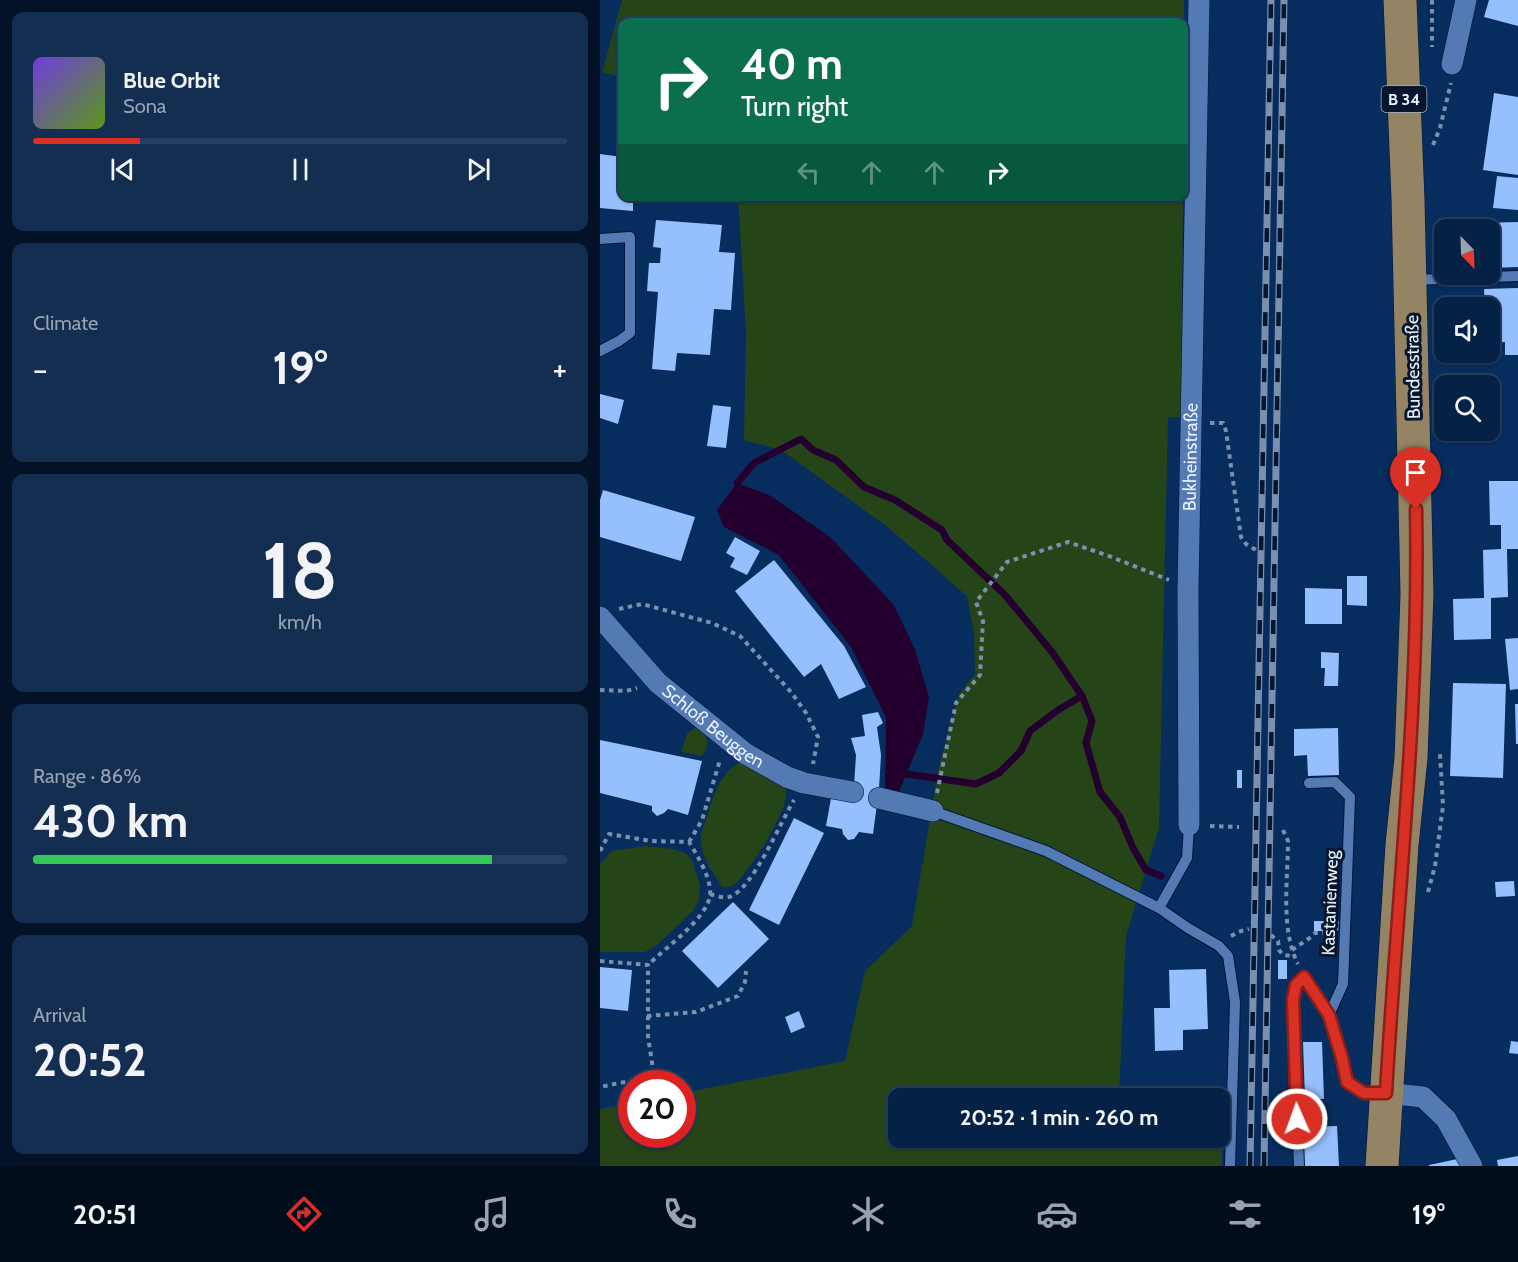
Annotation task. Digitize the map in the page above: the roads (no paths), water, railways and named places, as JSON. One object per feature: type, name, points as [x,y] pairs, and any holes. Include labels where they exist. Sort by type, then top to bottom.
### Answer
[{"type":"main road","name":"Bundesstraße","points":[[1382,1166],[1402,845],[1411,758],[1417,594],[1410,280],[1400,0]]},
{"type":"street","name":"Bukheinstraße","points":[[1189,825],[1188,589],[1199,0]]},
{"type":"street","points":[[1452,64],[1466,0]]},
{"type":"street","name":"Schloß Beuggen","points":[[600,617],[658,683],[746,754],[787,777],[804,783],[853,792]]},
{"type":"street","points":[[879,798],[933,811]]},
{"type":"street","points":[[1386,1093],[1423,1097],[1446,1119],[1472,1166]]},
{"type":"lane","points":[[600,238],[630,237],[630,333],[600,351]]},
{"type":"lane","points":[[1410,280],[1518,276]]},
{"type":"lane","name":"Kastanienweg","points":[[1309,783],[1335,782],[1350,797],[1343,984],[1329,1015]]},
{"type":"lane","points":[[933,811],[1046,851],[1159,908],[1219,946],[1228,956],[1235,1002],[1230,1166]]},
{"type":"lane","name":"Bukheinstraße","points":[[1159,908],[1187,858],[1189,825]]},
{"type":"lane","points":[[1299,1166],[1293,1000],[1296,985],[1304,977],[1329,1015],[1347,1082],[1364,1093],[1386,1093]]},
{"type":"waterway","points":[[737,483],[754,463],[801,439],[813,450],[836,460],[864,487],[895,500],[942,530],[947,540],[1005,595],[1052,652],[1082,696],[1092,721],[1086,743],[1100,792],[1120,817],[1133,848],[1146,870],[1161,876]]},
{"type":"waterway","points":[[906,774],[976,784],[999,773],[1021,751],[1030,731],[1082,696]]},
{"type":"railway","points":[[1250,1166],[1271,0]]},
{"type":"railway","points":[[1264,1166],[1284,0]]}]
